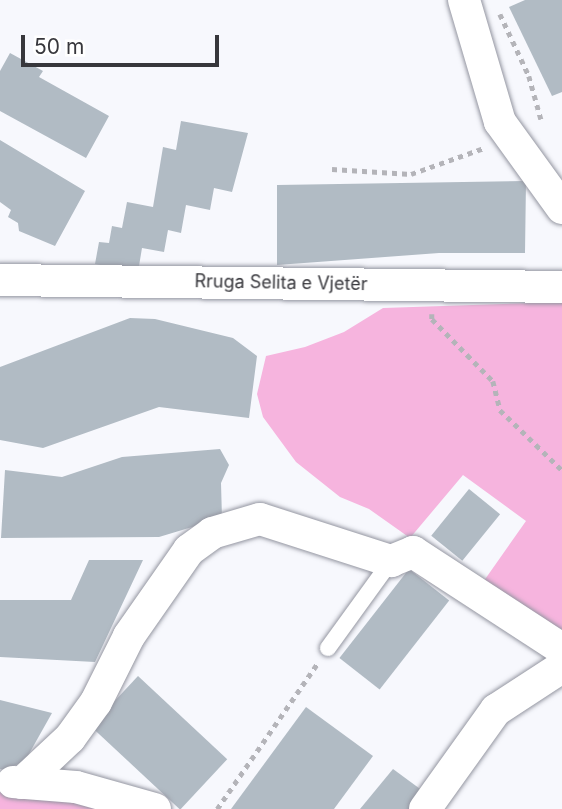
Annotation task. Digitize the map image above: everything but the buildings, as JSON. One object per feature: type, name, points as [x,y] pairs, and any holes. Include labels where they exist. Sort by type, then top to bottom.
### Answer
[{"type":"street","points":[[464,0],[500,122],[562,208]]},
{"type":"street","name":"Rruga Selita e Vjetër","points":[[0,280],[562,287]]},
{"type":"street","points":[[11,781],[70,738],[151,603],[190,550],[212,534],[260,519],[391,561],[413,552],[432,561],[506,616],[562,649]]},
{"type":"street","points":[[425,809],[496,710],[562,667]]},
{"type":"street","points":[[11,781],[76,787],[155,809]]},
{"type":"lane","points":[[328,649],[391,561]]},
{"type":"path","points":[[499,10],[528,76],[541,118]]},
{"type":"path","points":[[332,169],[425,172],[512,138]]},
{"type":"path","points":[[432,285],[432,319],[493,381],[500,411],[562,470]]},
{"type":"path","points":[[217,809],[328,649]]},
{"type":"shaded area","points":[[562,302],[562,630],[481,585],[526,521],[463,475],[410,538],[369,509],[340,497],[296,462],[263,417],[257,394],[266,356],[305,347],[344,332],[383,308]]},
{"type":"shaded area","points":[[0,789],[110,809],[0,809]]}]
